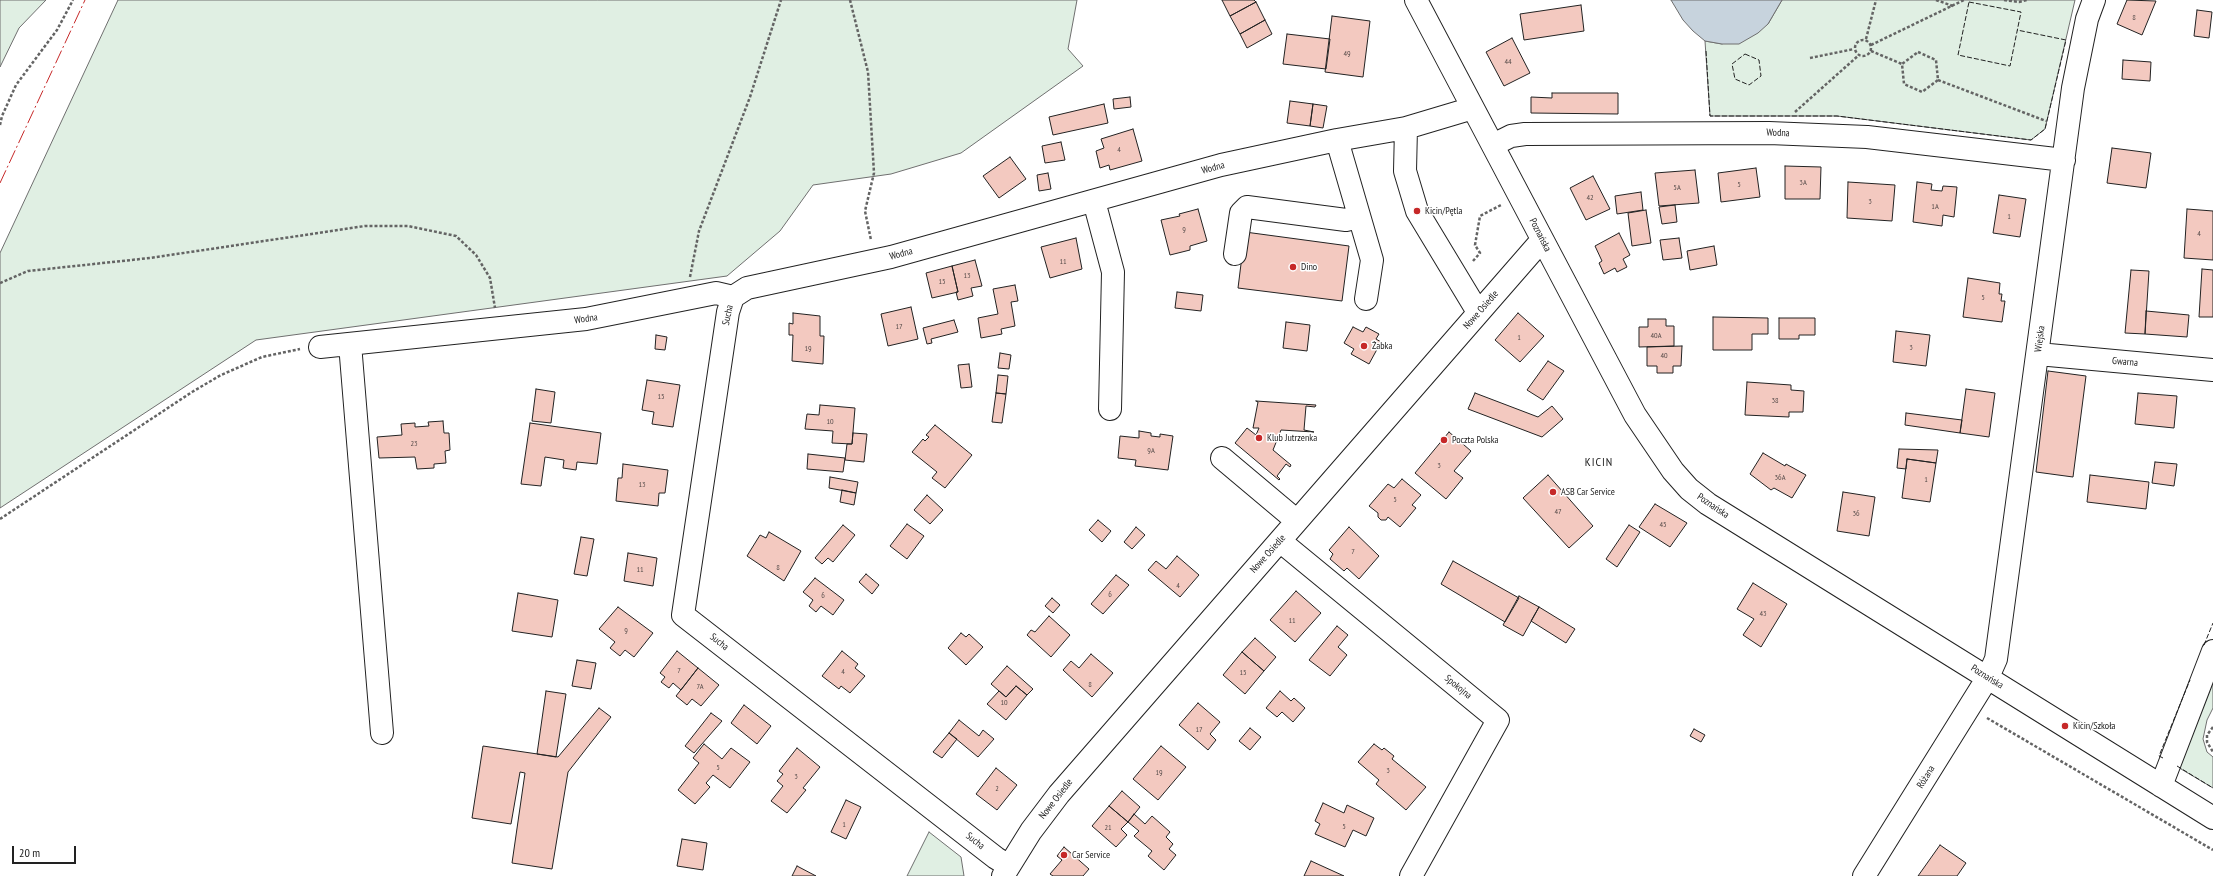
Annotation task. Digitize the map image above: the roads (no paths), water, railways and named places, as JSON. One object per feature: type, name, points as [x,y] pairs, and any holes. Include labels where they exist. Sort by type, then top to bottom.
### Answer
[{"type":"street","name":"Poznańska","points":[[1416,0],[1635,415],[1673,471],[1689,489],[1708,504],[2213,818]]},
{"type":"street","name":"Wiejska","points":[[1988,677],[1996,659],[2073,88],[2087,19],[2094,0]]},
{"type":"street","name":"Wodna","points":[[320,347],[586,319],[716,293],[733,297],[747,288],[876,260],[1221,165],[1337,140],[1406,128],[1473,108]]},
{"type":"street","points":[[1406,128],[1405,171],[1415,203],[1478,312]]},
{"type":"street","name":"Wodna","points":[[1493,145],[1511,136],[1525,134],[1769,133],[1867,137],[2064,160]]},
{"type":"street","points":[[1337,140],[1372,260],[1366,299]]},
{"type":"street","points":[[1094,201],[1113,272],[1110,409]]},
{"type":"street","points":[[1235,254],[1241,213],[1247,207],[1346,220],[1359,216]]},
{"type":"street","name":"Nowe Osiedle","points":[[1006,871],[1031,832],[1059,794],[1542,240]]},
{"type":"street","name":"Sucha","points":[[733,297],[728,312],[683,615],[996,858],[1006,871]]},
{"type":"street","points":[[350,344],[382,733]]},
{"type":"street","name":"Gwarna","points":[[2038,354],[2213,370]]},
{"type":"street","points":[[1222,458],[1298,520]]},
{"type":"street","name":"Spokojna","points":[[1280,541],[1498,720],[1411,876]]},
{"type":"street","points":[[2161,786],[2213,650]]},
{"type":"street","name":"Różana","points":[[1864,876],[1988,677]]},
{"type":"place","name":"Kicin/Pętla","points":[[1417,211]]},
{"type":"place","name":"Dino","points":[[1293,267]]},
{"type":"place","name":"Żabka","points":[[1364,346]]},
{"type":"place","name":"Klub Jutrzenka","points":[[1259,438]]},
{"type":"place","name":"Poczta Polska","points":[[1444,440]]},
{"type":"place","name":"ASB Car Service","points":[[1553,492]]},
{"type":"place","name":"Kicin/Szkoła","points":[[2065,726]]},
{"type":"place","name":"Car Service","points":[[1064,855]]},
{"type":"district","name":"KICIN","points":[[1599,463]]}]
